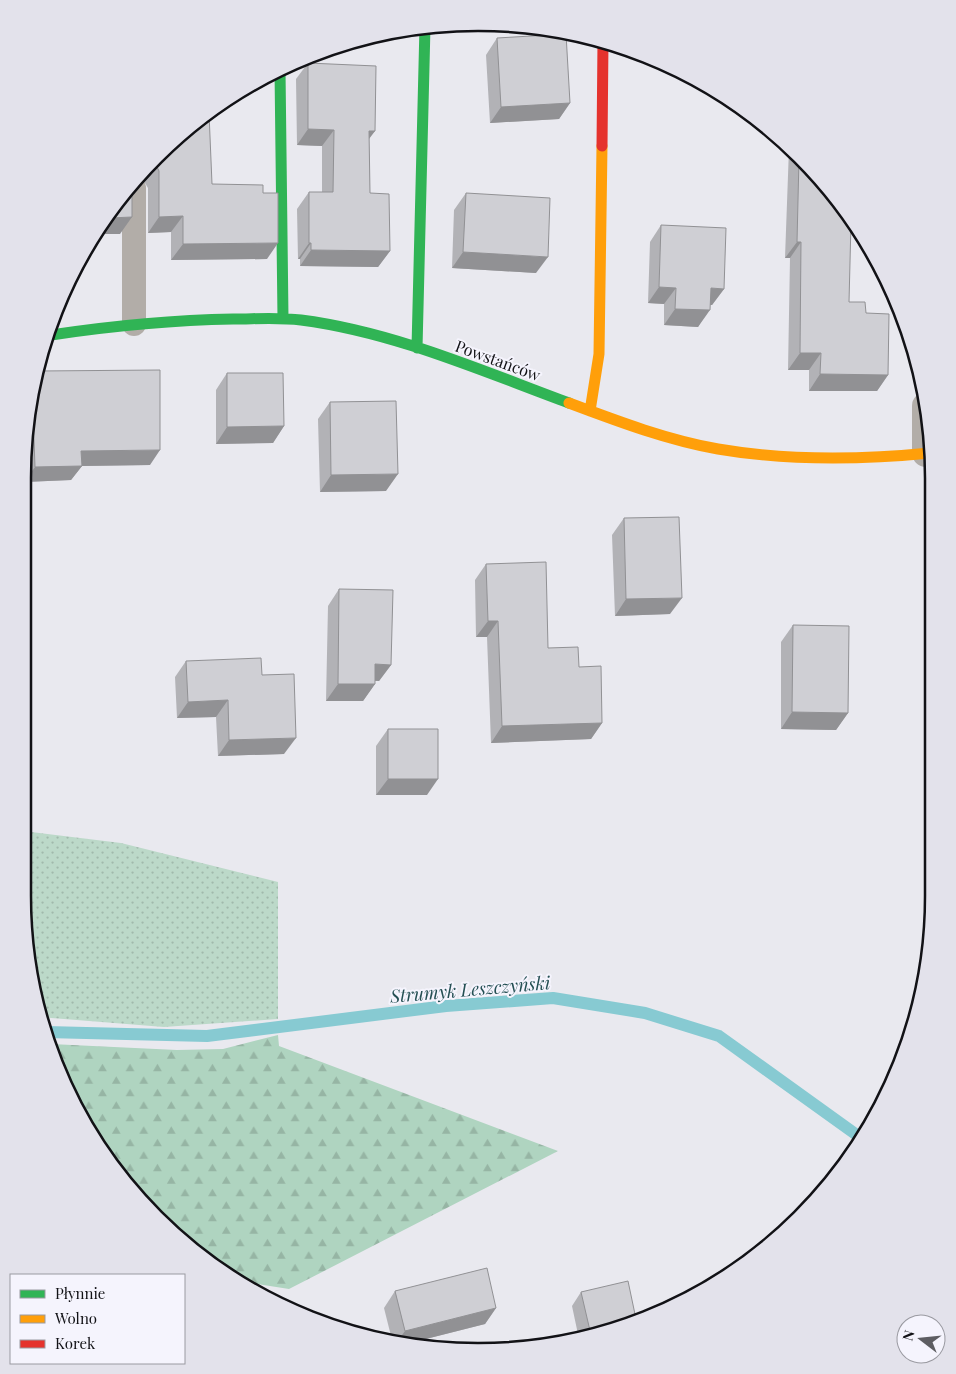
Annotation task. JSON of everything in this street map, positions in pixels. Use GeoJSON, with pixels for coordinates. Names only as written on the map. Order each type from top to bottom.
{"type":"FeatureCollection","features":[{"type":"Feature","properties":{"kind":"street"},"geometry":{"type":"LineString","coordinates":[[417,348],[425,35]]}},
{"type":"Feature","properties":{"kind":"street"},"geometry":{"type":"LineString","coordinates":[[590,411],[599,354],[603,49]]}},
{"type":"Feature","properties":{"kind":"street"},"geometry":{"type":"LineString","coordinates":[[280,77],[283,318]]}},
{"type":"Feature","properties":{"kind":"street","name":"Powstańców"},"geometry":{"type":"LineString","coordinates":[[54,336],[134,324],[179,320],[283,318],[309,321],[417,348],[590,411],[692,443],[743,452],[862,457],[924,453]]}},
{"type":"Feature","properties":{"kind":"lane"},"geometry":{"type":"LineString","coordinates":[[134,193],[134,324]]}},
{"type":"Feature","properties":{"kind":"green space"},"geometry":{"type":"Polygon","coordinates":[[[31,832],[121,843],[278,882],[278,1019],[164,1027],[48,1018],[35,954],[32,925],[31,832]]]}},
{"type":"Feature","properties":{"kind":"green space"},"geometry":{"type":"Polygon","coordinates":[[[278,1035],[279,1046],[558,1151],[289,1289],[257,1284],[230,1267],[183,1232],[142,1191],[91,1119],[77,1094],[57,1044],[177,1050],[223,1049],[278,1035]]]}},
{"type":"Feature","properties":{"kind":"building"},"geometry":{"type":"Polygon","coordinates":[[[539,36],[566,40],[570,103],[501,107],[497,38],[539,36]]]}},
{"type":"Feature","properties":{"kind":"building"},"geometry":{"type":"Polygon","coordinates":[[[312,63],[376,66],[375,131],[369,131],[370,193],[389,194],[390,251],[311,250],[311,243],[309,243],[309,192],[333,192],[334,130],[308,129],[308,65],[312,63]]]}},
{"type":"Feature","properties":{"kind":"building"},"geometry":{"type":"Polygon","coordinates":[[[209,122],[212,184],[263,185],[263,193],[278,193],[278,243],[183,244],[183,216],[159,217],[159,171],[157,167],[162,162],[183,142],[209,122]]]}},
{"type":"Feature","properties":{"kind":"building"},"geometry":{"type":"Polygon","coordinates":[[[799,167],[814,183],[851,233],[849,302],[865,302],[866,313],[889,314],[888,375],[820,374],[821,353],[800,353],[801,242],[797,242],[799,167]]]}},
{"type":"Feature","properties":{"kind":"building"},"geometry":{"type":"Polygon","coordinates":[[[466,193],[550,198],[548,257],[463,252],[466,193]]]}},
{"type":"Feature","properties":{"kind":"building"},"geometry":{"type":"Polygon","coordinates":[[[132,196],[132,217],[116,218],[132,196]]]}},
{"type":"Feature","properties":{"kind":"building"},"geometry":{"type":"Polygon","coordinates":[[[661,225],[726,228],[724,289],[711,288],[710,310],[675,309],[676,288],[659,287],[661,225]]]}},
{"type":"Feature","properties":{"kind":"building"},"geometry":{"type":"Polygon","coordinates":[[[160,370],[160,450],[81,451],[82,466],[35,467],[34,433],[44,371],[160,370]]]}},
{"type":"Feature","properties":{"kind":"building"},"geometry":{"type":"Polygon","coordinates":[[[227,373],[283,373],[284,426],[227,427],[227,373]]]}},
{"type":"Feature","properties":{"kind":"building"},"geometry":{"type":"Polygon","coordinates":[[[396,401],[398,474],[331,475],[330,402],[396,401]]]}},
{"type":"Feature","properties":{"kind":"building"},"geometry":{"type":"Polygon","coordinates":[[[679,517],[682,598],[626,599],[624,518],[679,517]]]}},
{"type":"Feature","properties":{"kind":"building"},"geometry":{"type":"Polygon","coordinates":[[[546,562],[548,648],[578,647],[579,667],[601,666],[602,723],[502,726],[498,621],[488,621],[486,564],[546,562]]]}},
{"type":"Feature","properties":{"kind":"building"},"geometry":{"type":"Polygon","coordinates":[[[339,589],[393,590],[391,665],[375,664],[375,684],[338,684],[339,589]]]}},
{"type":"Feature","properties":{"kind":"building"},"geometry":{"type":"Polygon","coordinates":[[[793,625],[849,626],[848,713],[792,712],[793,625]]]}},
{"type":"Feature","properties":{"kind":"building"},"geometry":{"type":"Polygon","coordinates":[[[261,658],[262,675],[294,674],[296,738],[229,740],[228,700],[188,702],[186,661],[261,658]]]}},
{"type":"Feature","properties":{"kind":"building"},"geometry":{"type":"Polygon","coordinates":[[[388,729],[438,729],[438,779],[388,779],[388,729]]]}},
{"type":"Feature","properties":{"kind":"building"},"geometry":{"type":"Polygon","coordinates":[[[487,1268],[496,1308],[405,1331],[395,1291],[487,1268]]]}},
{"type":"Feature","properties":{"kind":"building"},"geometry":{"type":"Polygon","coordinates":[[[628,1281],[635,1314],[590,1329],[581,1292],[628,1281]]]}},
{"type":"Feature","properties":{"kind":"waterway","name":"Strumyk Leszczyński"},"geometry":{"type":"LineString","coordinates":[[52,1032],[207,1036],[446,1006],[553,998],[645,1013],[719,1036],[855,1134]]}},
{"type":"Feature","properties":{"kind":"traffic: fast"},"geometry":{"type":"LineString","coordinates":[[417,348],[425,35]]}},
{"type":"Feature","properties":{"kind":"traffic: fast"},"geometry":{"type":"LineString","coordinates":[[280,77],[283,318]]}},
{"type":"Feature","properties":{"kind":"traffic: fast"},"geometry":{"type":"LineString","coordinates":[[55,334],[164,322],[267,318],[301,320],[336,326],[404,343],[569,403]]}},
{"type":"Feature","properties":{"kind":"traffic: slow"},"geometry":{"type":"LineString","coordinates":[[590,411],[599,354],[602,146]]}},
{"type":"Feature","properties":{"kind":"traffic: slow"},"geometry":{"type":"LineString","coordinates":[[569,403],[661,435],[699,445],[744,453],[824,458],[924,453]]}},
{"type":"Feature","properties":{"kind":"traffic: jam"},"geometry":{"type":"LineString","coordinates":[[602,146],[603,49]]}}]}
